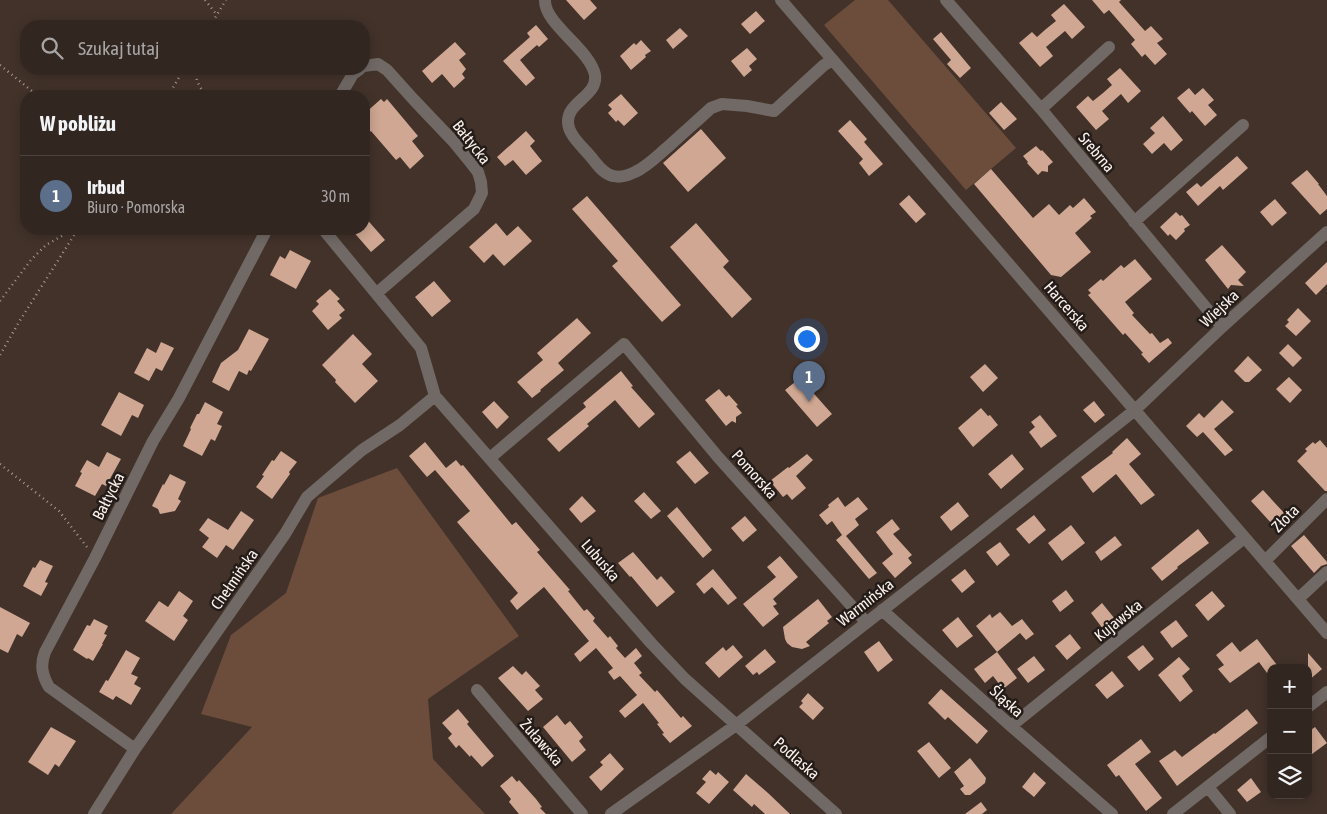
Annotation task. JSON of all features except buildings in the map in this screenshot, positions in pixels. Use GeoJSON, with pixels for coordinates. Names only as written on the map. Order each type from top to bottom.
{"type":"FeatureCollection","features":[{"type":"Feature","properties":{"kind":"street"},"geometry":{"type":"LineString","coordinates":[[545,0],[544,4],[552,18],[592,64],[595,76],[593,87],[571,110],[568,122],[571,132],[602,171],[612,176],[623,176],[636,172],[655,158],[711,108],[722,104],[774,111],[824,65],[833,60]]}},
{"type":"Feature","properties":{"kind":"street","name":"Harcerska"},"geometry":{"type":"LineString","coordinates":[[781,0],[1327,633]]}},
{"type":"Feature","properties":{"kind":"street","name":"Srebrna"},"geometry":{"type":"LineString","coordinates":[[946,0],[1040,109],[1222,327]]}},
{"type":"Feature","properties":{"kind":"street"},"geometry":{"type":"LineString","coordinates":[[1040,109],[1109,47]]}},
{"type":"Feature","properties":{"kind":"street","name":"Bałtycka"},"geometry":{"type":"LineString","coordinates":[[370,65],[378,64],[387,70],[459,148],[478,172],[482,193],[474,209],[377,293]]}},
{"type":"Feature","properties":{"kind":"street"},"geometry":{"type":"LineString","coordinates":[[344,90],[352,75]]}},
{"type":"Feature","properties":{"kind":"street"},"geometry":{"type":"LineString","coordinates":[[1134,222],[1243,125]]}},
{"type":"Feature","properties":{"kind":"street","name":"Wiejska"},"geometry":{"type":"LineString","coordinates":[[1135,410],[1222,327],[1327,232]]}},
{"type":"Feature","properties":{"kind":"street","name":"Bałtycka"},"geometry":{"type":"LineString","coordinates":[[136,749],[49,687],[41,667],[42,660],[154,441],[179,398],[264,235]]}},
{"type":"Feature","properties":{"kind":"street"},"geometry":{"type":"LineString","coordinates":[[328,235],[421,348],[435,396]]}},
{"type":"Feature","properties":{"kind":"street","name":"Pomorska"},"geometry":{"type":"LineString","coordinates":[[490,458],[624,344],[718,457],[866,622]]}},
{"type":"Feature","properties":{"kind":"street","name":"Lubuska"},"geometry":{"type":"LineString","coordinates":[[435,396],[651,643],[685,679],[736,725]]}},
{"type":"Feature","properties":{"kind":"street","name":"Chełmińska"},"geometry":{"type":"LineString","coordinates":[[94,814],[136,749],[285,534],[307,497],[362,450],[400,425],[435,396]]}},
{"type":"Feature","properties":{"kind":"street","name":"Warmińska"},"geometry":{"type":"LineString","coordinates":[[611,814],[736,725],[1135,410]]}},
{"type":"Feature","properties":{"kind":"street","name":"Złota"},"geometry":{"type":"LineString","coordinates":[[1265,561],[1327,499]]}},
{"type":"Feature","properties":{"kind":"street","name":"Kujawska"},"geometry":{"type":"LineString","coordinates":[[1011,726],[1244,538]]}},
{"type":"Feature","properties":{"kind":"street"},"geometry":{"type":"LineString","coordinates":[[1298,599],[1327,572]]}},
{"type":"Feature","properties":{"kind":"street","name":"Śląska"},"geometry":{"type":"LineString","coordinates":[[882,610],[1112,814]]}},
{"type":"Feature","properties":{"kind":"street","name":"Żuławska"},"geometry":{"type":"LineString","coordinates":[[477,690],[582,814]]}},
{"type":"Feature","properties":{"kind":"street"},"geometry":{"type":"LineString","coordinates":[[1312,704],[1327,692]]}},
{"type":"Feature","properties":{"kind":"street","name":"Podlaska"},"geometry":{"type":"LineString","coordinates":[[736,725],[836,814]]}},
{"type":"Feature","properties":{"kind":"street"},"geometry":{"type":"LineString","coordinates":[[1173,814],[1267,740]]}},
{"type":"Feature","properties":{"kind":"street"},"geometry":{"type":"LineString","coordinates":[[1208,786],[1230,814]]}},
{"type":"Feature","properties":{"kind":"path"},"geometry":{"type":"LineString","coordinates":[[204,0],[216,15]]}},
{"type":"Feature","properties":{"kind":"path"},"geometry":{"type":"LineString","coordinates":[[213,20],[226,0]]}},
{"type":"Feature","properties":{"kind":"path"},"geometry":{"type":"LineString","coordinates":[[0,65],[31,90]]}},
{"type":"Feature","properties":{"kind":"path"},"geometry":{"type":"LineString","coordinates":[[172,90],[180,75]]}},
{"type":"Feature","properties":{"kind":"path"},"geometry":{"type":"LineString","coordinates":[[196,75],[201,90]]}},
{"type":"Feature","properties":{"kind":"path"},"geometry":{"type":"LineString","coordinates":[[0,301],[31,260],[46,245],[64,235]]}},
{"type":"Feature","properties":{"kind":"path"},"geometry":{"type":"LineString","coordinates":[[0,354],[18,322],[74,235]]}},
{"type":"Feature","properties":{"kind":"path"},"geometry":{"type":"LineString","coordinates":[[0,464],[59,511],[95,558]]}},
{"type":"Feature","properties":{"kind":"shaded area"},"geometry":{"type":"Polygon","coordinates":[[[855,0],[888,0],[1016,148],[966,190],[824,25],[855,0]]]}},
{"type":"Feature","properties":{"kind":"shaded area"},"geometry":{"type":"Polygon","coordinates":[[[397,468],[519,636],[428,699],[433,759],[485,814],[171,814],[252,727],[201,714],[231,635],[286,593],[318,498],[397,468]]]}},
{"type":"Feature","properties":{"kind":"place","name":"Irbud"},"geometry":{"type":"Point","coordinates":[809,402]}}]}
